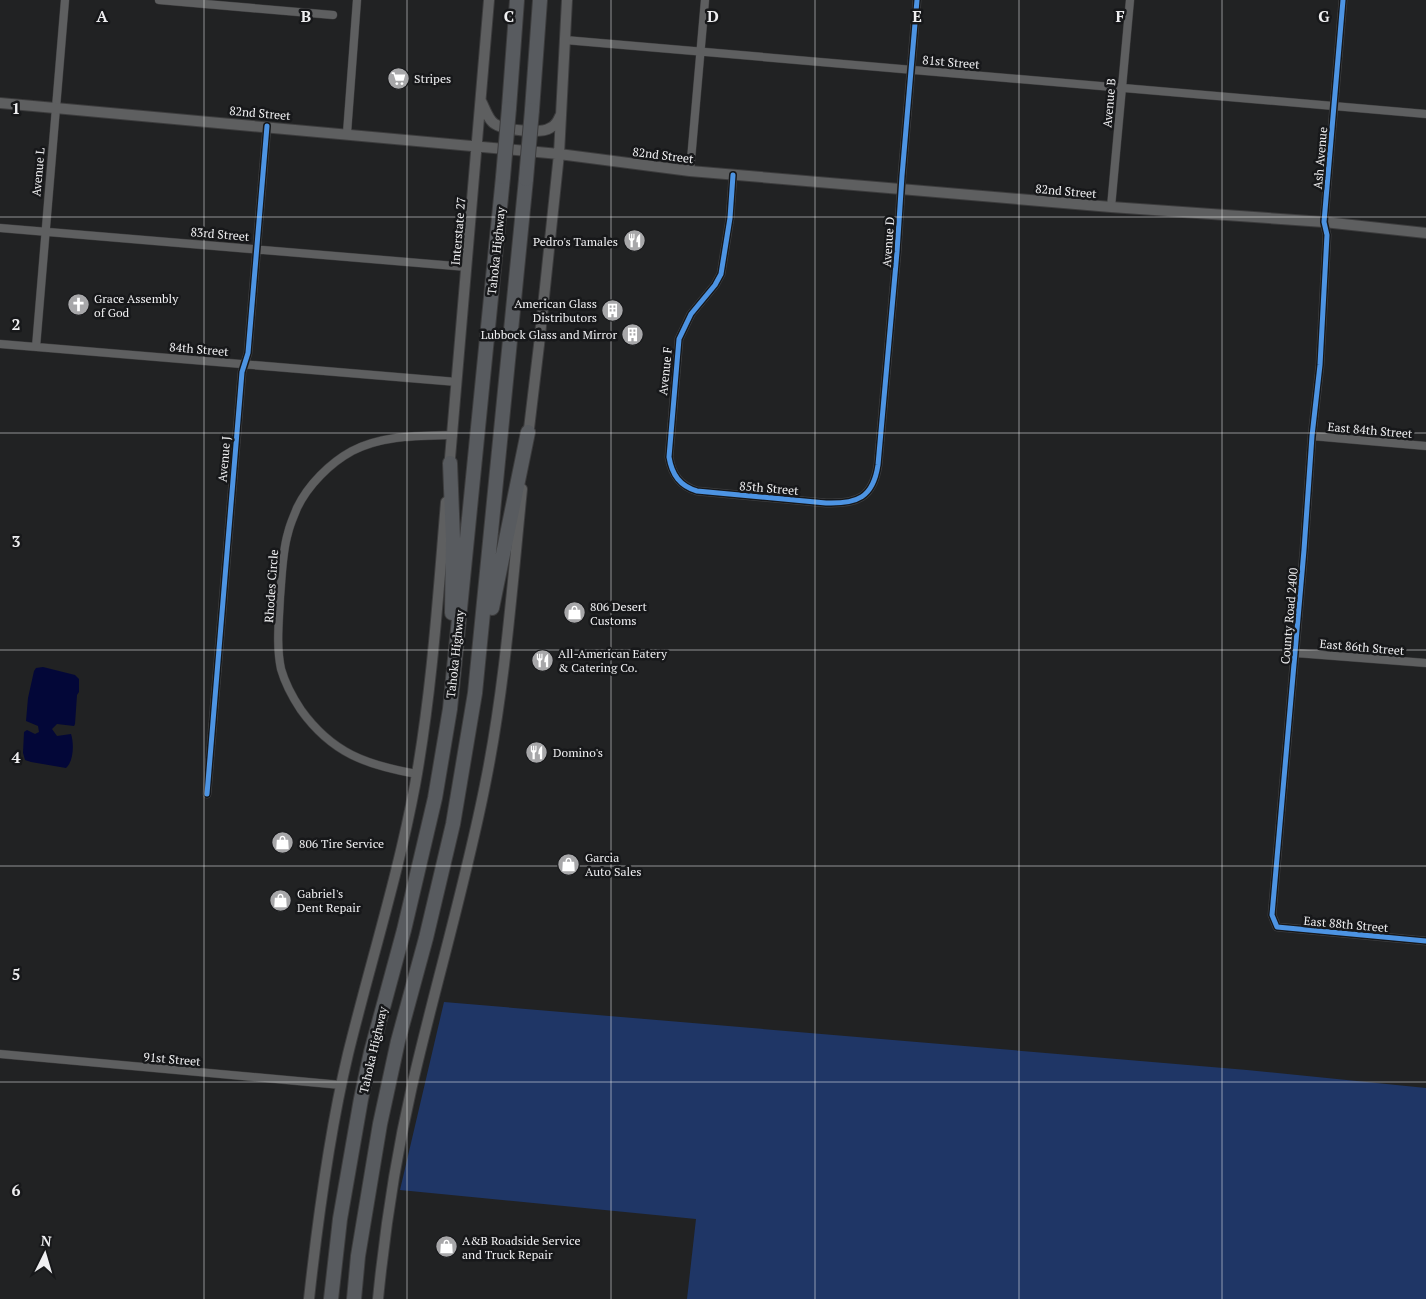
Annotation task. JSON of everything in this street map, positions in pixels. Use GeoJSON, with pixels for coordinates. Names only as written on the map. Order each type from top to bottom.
{"type":"FeatureCollection","features":[{"type":"Feature","properties":{"kind":"highway","name":"Tahoka Highway"},"geometry":{"type":"LineString","coordinates":[[331,1299],[340,1225],[369,1062],[416,882],[435,798],[450,709],[503,177],[517,0]]}},
{"type":"Feature","properties":{"kind":"highway","name":"Tahoka Highway"},"geometry":{"type":"LineString","coordinates":[[354,1299],[359,1247],[380,1124],[392,1068],[453,824],[477,680],[526,179],[540,0]]}},
{"type":"Feature","properties":{"kind":"highway"},"geometry":{"type":"LineString","coordinates":[[477,680],[528,432]]}},
{"type":"Feature","properties":{"kind":"highway"},"geometry":{"type":"LineString","coordinates":[[450,464],[453,539],[452,681]]}},
{"type":"Feature","properties":{"kind":"highway"},"geometry":{"type":"LineString","coordinates":[[324,1299],[340,1225]]}},
{"type":"Feature","properties":{"kind":"highway"},"geometry":{"type":"LineString","coordinates":[[359,1247],[359,1299]]}},
{"type":"Feature","properties":{"kind":"main road","name":"Interstate 27"},"geometry":{"type":"LineString","coordinates":[[450,464],[489,0]]}},
{"type":"Feature","properties":{"kind":"main road"},"geometry":{"type":"LineString","coordinates":[[378,1299],[389,1202],[404,1124],[460,894],[492,751],[559,154],[567,0]]}},
{"type":"Feature","properties":{"kind":"main road"},"geometry":{"type":"LineString","coordinates":[[481,100],[494,123],[502,127],[514,129],[539,131],[550,129],[562,112]]}},
{"type":"Feature","properties":{"kind":"main road","name":"82nd Street"},"geometry":{"type":"LineString","coordinates":[[0,103],[559,154],[690,171],[1111,207],[1324,222],[1426,233]]}},
{"type":"Feature","properties":{"kind":"main road","name":"Tahoka Highway"},"geometry":{"type":"LineString","coordinates":[[309,1299],[322,1196],[341,1085],[397,868],[424,736],[436,630],[450,464]]}},
{"type":"Feature","properties":{"kind":"street","name":"Avenue L"},"geometry":{"type":"LineString","coordinates":[[36,347],[65,0]]}},
{"type":"Feature","properties":{"kind":"street"},"geometry":{"type":"LineString","coordinates":[[159,0],[333,15]]}},
{"type":"Feature","properties":{"kind":"street"},"geometry":{"type":"LineString","coordinates":[[275,10],[276,0]]}},
{"type":"Feature","properties":{"kind":"street"},"geometry":{"type":"LineString","coordinates":[[346,134],[357,0]]}},
{"type":"Feature","properties":{"kind":"street"},"geometry":{"type":"LineString","coordinates":[[690,171],[705,0]]}},
{"type":"Feature","properties":{"kind":"street","name":"Avenue D"},"geometry":{"type":"LineString","coordinates":[[874,484],[878,465],[886,385],[917,0]]}},
{"type":"Feature","properties":{"kind":"street","name":"Avenue B"},"geometry":{"type":"LineString","coordinates":[[1111,207],[1130,0]]}},
{"type":"Feature","properties":{"kind":"street","name":"Ash Avenue"},"geometry":{"type":"LineString","coordinates":[[1322,318],[1327,235],[1324,222],[1343,0]]}},
{"type":"Feature","properties":{"kind":"street","name":"81st Street"},"geometry":{"type":"LineString","coordinates":[[565,40],[1426,114]]}},
{"type":"Feature","properties":{"kind":"street","name":"Avenue J"},"geometry":{"type":"LineString","coordinates":[[207,794],[230,500],[242,372],[248,353],[267,126]]}},
{"type":"Feature","properties":{"kind":"street","name":"Avenue F"},"geometry":{"type":"LineString","coordinates":[[670,464],[672,402],[679,339],[691,314],[715,285],[721,274],[730,218],[732,174]]}},
{"type":"Feature","properties":{"kind":"street","name":"83rd Street"},"geometry":{"type":"LineString","coordinates":[[0,228],[467,267]]}},
{"type":"Feature","properties":{"kind":"street","name":"County Road 2400"},"geometry":{"type":"LineString","coordinates":[[1272,915],[1296,653],[1312,436],[1320,366],[1322,318]]}},
{"type":"Feature","properties":{"kind":"street","name":"84th Street"},"geometry":{"type":"LineString","coordinates":[[0,344],[457,382]]}},
{"type":"Feature","properties":{"kind":"street","name":"Rhodes Circle"},"geometry":{"type":"LineString","coordinates":[[417,774],[355,757],[327,738],[300,709],[284,677],[280,659],[278,630],[285,547],[288,532],[298,506],[318,479],[339,460],[365,445],[377,441],[410,436],[452,435]]}},
{"type":"Feature","properties":{"kind":"street","name":"East 84th Street"},"geometry":{"type":"LineString","coordinates":[[1312,436],[1426,446]]}},
{"type":"Feature","properties":{"kind":"street","name":"85th Street"},"geometry":{"type":"LineString","coordinates":[[670,464],[672,472],[678,480],[690,489],[766,498],[842,503],[858,500],[874,484]]}},
{"type":"Feature","properties":{"kind":"street","name":"East 86th Street"},"geometry":{"type":"LineString","coordinates":[[1296,653],[1426,664]]}},
{"type":"Feature","properties":{"kind":"street","name":"East 88th Street"},"geometry":{"type":"LineString","coordinates":[[1272,915],[1277,927],[1426,941]]}},
{"type":"Feature","properties":{"kind":"street","name":"91st Street"},"geometry":{"type":"LineString","coordinates":[[0,1054],[341,1085]]}},
{"type":"Feature","properties":{"kind":"shaded area"},"geometry":{"type":"Polygon","coordinates":[[[43,667],[75,675],[79,679],[74,726],[57,724],[52,729],[57,736],[71,734],[73,752],[71,761],[66,768],[25,760],[23,753],[24,732],[27,730],[35,734],[39,732],[38,726],[26,721],[28,698],[34,671],[36,668],[43,667]]]}},
{"type":"Feature","properties":{"kind":"shaded area"},"geometry":{"type":"Polygon","coordinates":[[[444,1002],[1247,1070],[1426,1088],[1426,1299],[687,1299],[696,1219],[400,1190],[444,1002]]]}},
{"type":"Feature","properties":{"kind":"cycle path"},"geometry":{"type":"LineString","coordinates":[[733,175],[730,218],[721,274],[715,285],[691,314],[679,339],[669,457],[672,469],[681,483],[697,491],[826,503],[855,500],[868,492],[876,476],[878,465],[917,0]]}},
{"type":"Feature","properties":{"kind":"cycle path"},"geometry":{"type":"LineString","coordinates":[[1343,0],[1324,222],[1327,235],[1320,365],[1312,436],[1304,550],[1272,915],[1277,927],[1426,941]]}},
{"type":"Feature","properties":{"kind":"cycle path"},"geometry":{"type":"LineString","coordinates":[[207,794],[242,372],[248,353],[267,126]]}},
{"type":"Feature","properties":{"kind":"place","name":"Stripes"},"geometry":{"type":"Point","coordinates":[398,78]}},
{"type":"Feature","properties":{"kind":"place","name":"Pedro's Tamales"},"geometry":{"type":"Point","coordinates":[634,241]}},
{"type":"Feature","properties":{"kind":"place","name":"Grace Assembly of God"},"geometry":{"type":"Point","coordinates":[78,305]}},
{"type":"Feature","properties":{"kind":"place","name":"American Glass Distributors"},"geometry":{"type":"Point","coordinates":[613,310]}},
{"type":"Feature","properties":{"kind":"place","name":"Lubbock Glass and Mirror"},"geometry":{"type":"Point","coordinates":[633,334]}},
{"type":"Feature","properties":{"kind":"place","name":"806 Desert Customs"},"geometry":{"type":"Point","coordinates":[574,613]}},
{"type":"Feature","properties":{"kind":"place","name":"All-American Eatery & Catering Co."},"geometry":{"type":"Point","coordinates":[542,660]}},
{"type":"Feature","properties":{"kind":"place","name":"Domino's"},"geometry":{"type":"Point","coordinates":[537,752]}},
{"type":"Feature","properties":{"kind":"place","name":"806 Tire Service"},"geometry":{"type":"Point","coordinates":[283,843]}},
{"type":"Feature","properties":{"kind":"place","name":"Garcia Auto Sales"},"geometry":{"type":"Point","coordinates":[569,864]}},
{"type":"Feature","properties":{"kind":"place","name":"Gabriel's Dent Repair"},"geometry":{"type":"Point","coordinates":[281,900]}},
{"type":"Feature","properties":{"kind":"place","name":"A&B Roadside Service and Truck Repair"},"geometry":{"type":"Point","coordinates":[446,1247]}}]}
